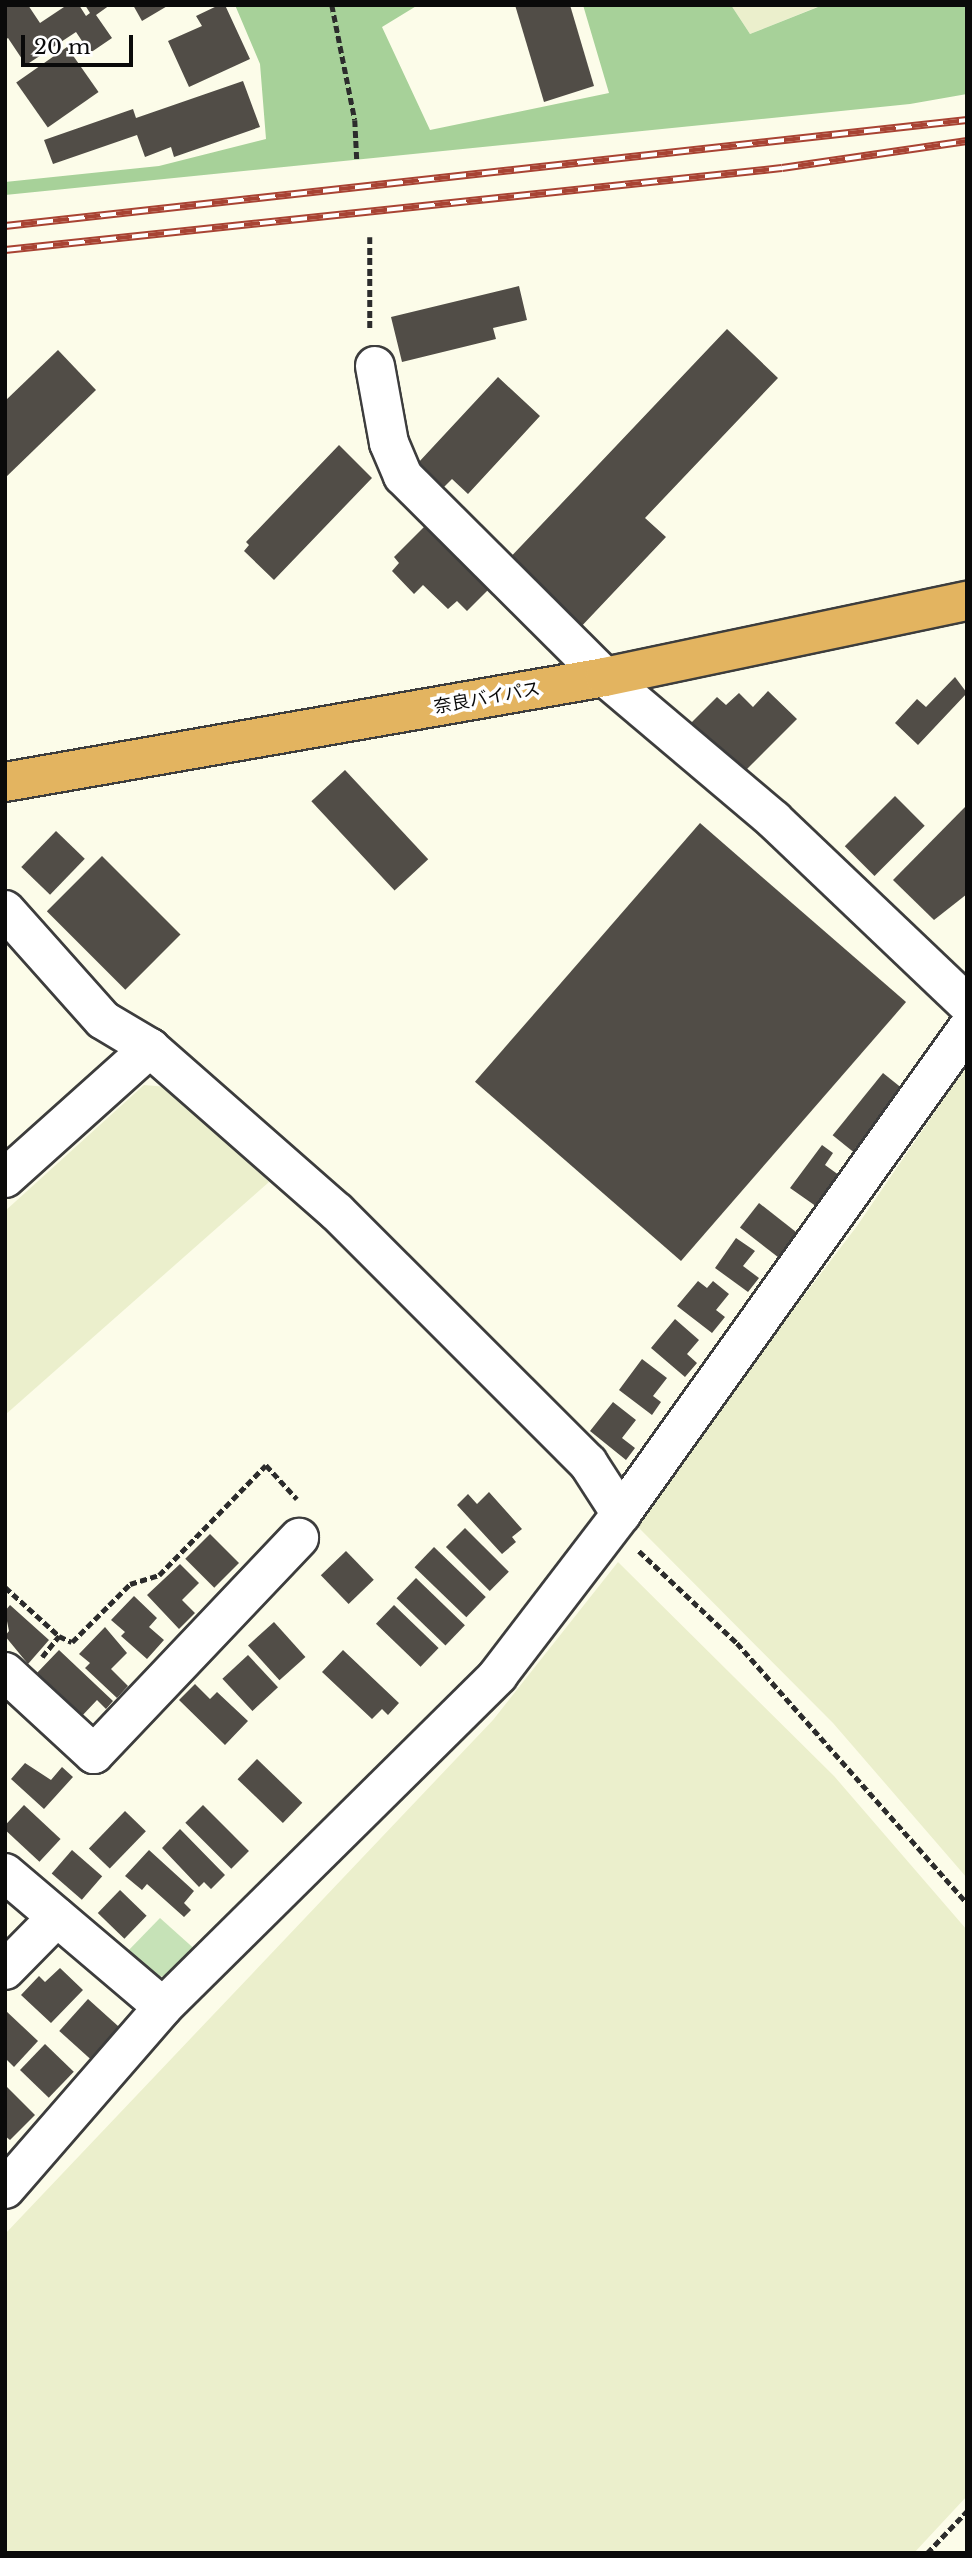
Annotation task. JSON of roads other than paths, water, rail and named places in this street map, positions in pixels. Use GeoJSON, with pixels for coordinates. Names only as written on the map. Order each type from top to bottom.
{"type":"FeatureCollection","features":[{"type":"Feature","properties":{"kind":"highway","name":"奈良バイパス"},"geometry":{"type":"LineString","coordinates":[[5,782],[605,677],[967,601]]}},
{"type":"Feature","properties":{"kind":"street"},"geometry":{"type":"LineString","coordinates":[[375,366],[389,443],[403,476],[605,677],[774,820],[967,1004]]}},
{"type":"Feature","properties":{"kind":"street"},"geometry":{"type":"LineString","coordinates":[[5,910],[103,1020],[150,1048],[347,1222],[588,1463],[621,1514]]}},
{"type":"Feature","properties":{"kind":"street"},"geometry":{"type":"LineString","coordinates":[[5,2189],[163,2007],[498,1675],[621,1514],[967,1029]]}},
{"type":"Feature","properties":{"kind":"street"},"geometry":{"type":"LineString","coordinates":[[5,1178],[150,1048]]}},
{"type":"Feature","properties":{"kind":"street"},"geometry":{"type":"LineString","coordinates":[[5,1672],[94,1754],[299,1538]]}},
{"type":"Feature","properties":{"kind":"street"},"geometry":{"type":"LineString","coordinates":[[5,1873],[163,2007]]}},
{"type":"Feature","properties":{"kind":"street"},"geometry":{"type":"LineString","coordinates":[[5,1970],[57,1917]]}},
{"type":"Feature","properties":{"kind":"railway"},"geometry":{"type":"LineString","coordinates":[[5,226],[967,120]]}},
{"type":"Feature","properties":{"kind":"railway"},"geometry":{"type":"LineString","coordinates":[[5,250],[782,168],[967,141]]}}]}
